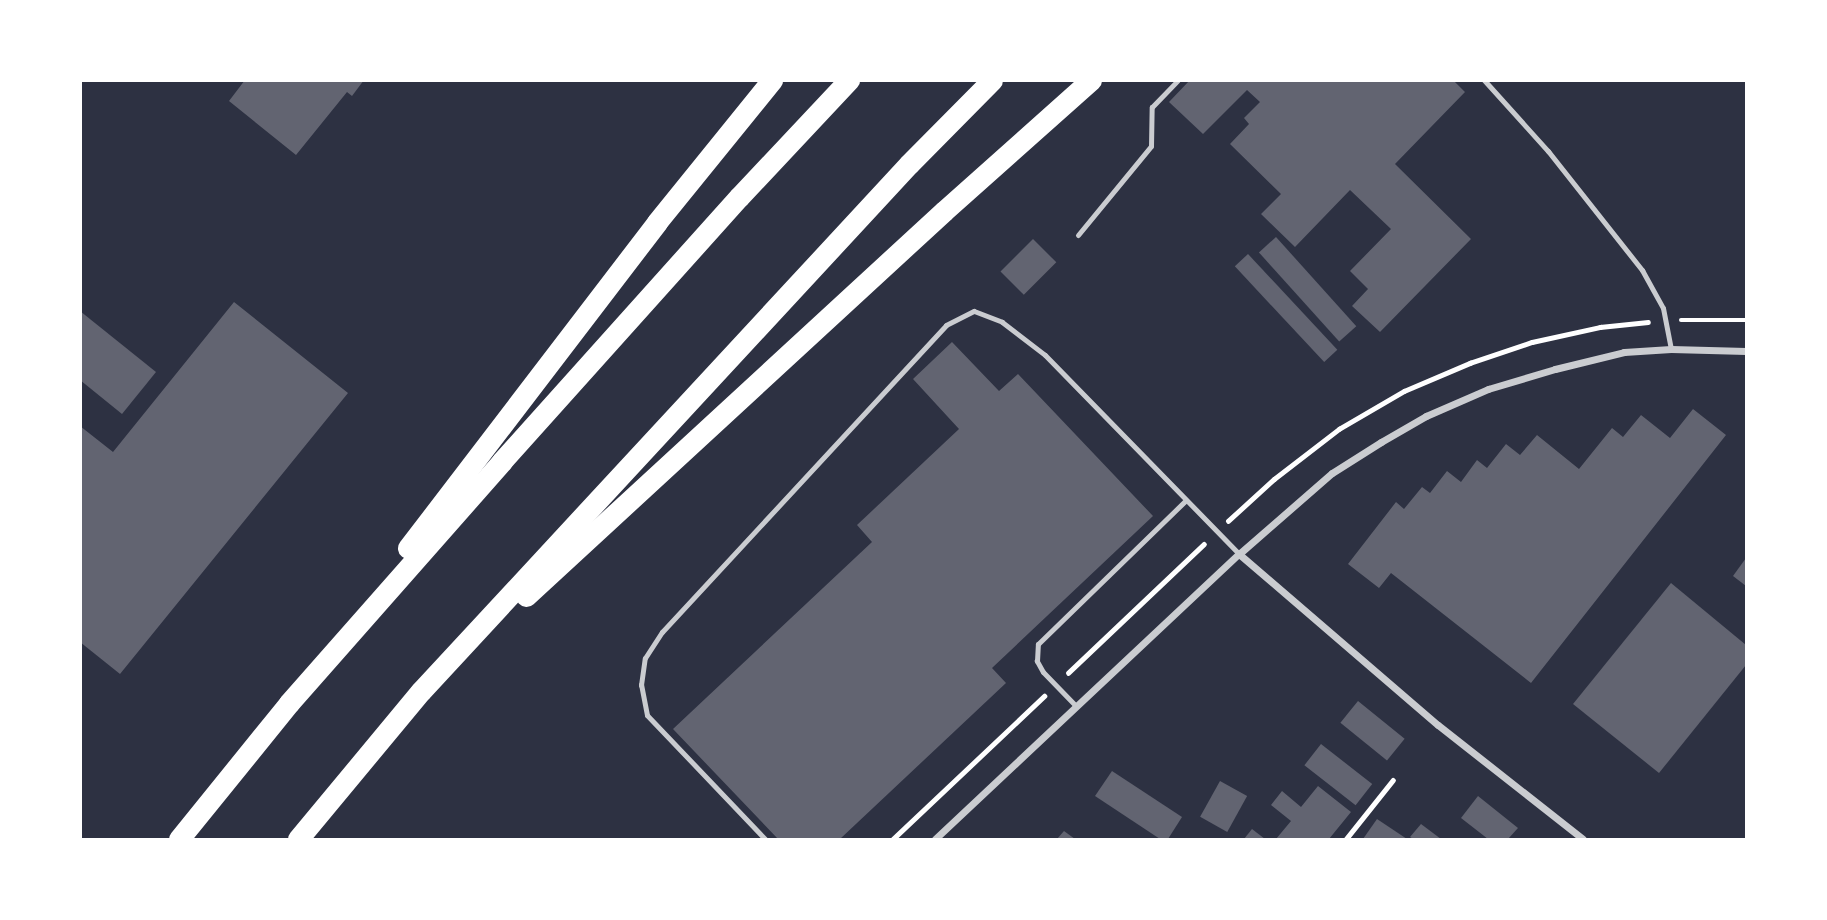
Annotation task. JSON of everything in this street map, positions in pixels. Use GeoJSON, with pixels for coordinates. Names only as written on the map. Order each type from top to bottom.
{"type":"FeatureCollection","features":[{"type":"Feature","properties":{"kind":"highway"},"geometry":{"type":"LineString","coordinates":[[178,839],[289,703],[657,222],[772,80]]}},
{"type":"Feature","properties":{"kind":"highway"},"geometry":{"type":"LineString","coordinates":[[289,703],[739,197],[849,80]]}},
{"type":"Feature","properties":{"kind":"highway"},"geometry":{"type":"LineString","coordinates":[[298,839],[421,691],[909,164],[992,80]]}},
{"type":"Feature","properties":{"kind":"highway"},"geometry":{"type":"LineString","coordinates":[[421,691],[944,211],[1091,80]]}},
{"type":"Feature","properties":{"kind":"street"},"geometry":{"type":"LineString","coordinates":[[935,839],[1239,554],[1332,473],[1426,415],[1489,389],[1624,352],[1671,349],[1746,351]]}},
{"type":"Feature","properties":{"kind":"street"},"geometry":{"type":"LineString","coordinates":[[1239,554],[1438,724],[1583,839]]}},
{"type":"Feature","properties":{"kind":"lane"},"geometry":{"type":"LineString","coordinates":[[1078,235],[1151,146],[1152,107],[1178,80]]}},
{"type":"Feature","properties":{"kind":"lane"},"geometry":{"type":"LineString","coordinates":[[1484,80],[1548,151],[1642,270],[1663,308],[1671,349]]}},
{"type":"Feature","properties":{"kind":"lane"},"geometry":{"type":"LineString","coordinates":[[765,839],[647,715],[640,684],[645,657],[662,632],[946,325],[974,311],[1002,322],[1045,355],[1239,554]]}},
{"type":"Feature","properties":{"kind":"lane"},"geometry":{"type":"LineString","coordinates":[[1076,706],[1043,672],[1037,661],[1038,644],[1186,500]]}},
{"type":"Feature","properties":{"kind":"path"},"geometry":{"type":"LineString","coordinates":[[1346,839],[1393,780]]}},
{"type":"Feature","properties":{"kind":"building"},"geometry":{"type":"Polygon","coordinates":[[[245,80],[364,80],[352,96],[347,92],[296,155],[229,101],[245,80]]]}},
{"type":"Feature","properties":{"kind":"building"},"geometry":{"type":"Polygon","coordinates":[[[1190,80],[1453,80],[1465,92],[1395,164],[1471,239],[1380,332],[1352,306],[1368,289],[1350,271],[1391,229],[1350,190],[1295,247],[1261,214],[1281,194],[1230,144],[1249,124],[1244,118],[1260,102],[1247,90],[1203,134],[1169,102],[1190,80]]]}},
{"type":"Feature","properties":{"kind":"building"},"geometry":{"type":"Polygon","coordinates":[[[1276,237],[1356,326],[1339,342],[1259,252],[1276,237]]]}},
{"type":"Feature","properties":{"kind":"building"},"geometry":{"type":"Polygon","coordinates":[[[1033,239],[1056,262],[1024,295],[1000,272],[1033,239]]]}},
{"type":"Feature","properties":{"kind":"building"},"geometry":{"type":"Polygon","coordinates":[[[1248,254],[1337,350],[1324,362],[1235,266],[1248,254]]]}},
{"type":"Feature","properties":{"kind":"building"},"geometry":{"type":"Polygon","coordinates":[[[234,302],[348,393],[120,674],[80,642],[80,426],[113,452],[234,302]]]}},
{"type":"Feature","properties":{"kind":"building"},"geometry":{"type":"Polygon","coordinates":[[[80,311],[156,372],[122,414],[80,380],[80,311]]]}},
{"type":"Feature","properties":{"kind":"building"},"geometry":{"type":"Polygon","coordinates":[[[952,342],[999,391],[1018,374],[1153,516],[992,668],[1006,683],[840,839],[778,839],[673,729],[872,542],[857,525],[959,429],[913,379],[952,342]]]}},
{"type":"Feature","properties":{"kind":"building"},"geometry":{"type":"Polygon","coordinates":[[[1693,409],[1726,435],[1531,683],[1391,573],[1379,588],[1348,564],[1396,502],[1404,509],[1422,487],[1430,493],[1447,471],[1461,482],[1477,460],[1487,468],[1506,444],[1520,455],[1537,435],[1579,469],[1612,428],[1623,437],[1641,415],[1670,438],[1693,409]]]}},
{"type":"Feature","properties":{"kind":"building"},"geometry":{"type":"Polygon","coordinates":[[[1746,558],[1746,586],[1733,576],[1746,558]]]}},
{"type":"Feature","properties":{"kind":"building"},"geometry":{"type":"Polygon","coordinates":[[[1671,583],[1746,645],[1746,665],[1659,773],[1573,704],[1671,583]]]}},
{"type":"Feature","properties":{"kind":"building"},"geometry":{"type":"Polygon","coordinates":[[[1358,701],[1405,739],[1387,761],[1340,723],[1358,701]]]}},
{"type":"Feature","properties":{"kind":"building"},"geometry":{"type":"Polygon","coordinates":[[[1321,744],[1372,784],[1356,805],[1304,765],[1321,744]]]}},
{"type":"Feature","properties":{"kind":"building"},"geometry":{"type":"Polygon","coordinates":[[[1112,771],[1182,817],[1168,839],[1160,839],[1095,796],[1112,771]]]}},
{"type":"Feature","properties":{"kind":"building"},"geometry":{"type":"Polygon","coordinates":[[[1220,781],[1247,796],[1227,832],[1200,817],[1220,781]]]}},
{"type":"Feature","properties":{"kind":"building"},"geometry":{"type":"Polygon","coordinates":[[[1318,786],[1351,812],[1329,839],[1276,839],[1291,821],[1271,805],[1282,791],[1301,807],[1318,786]]]}},
{"type":"Feature","properties":{"kind":"building"},"geometry":{"type":"Polygon","coordinates":[[[1478,796],[1518,828],[1508,839],[1488,839],[1461,818],[1478,796]]]}},
{"type":"Feature","properties":{"kind":"building"},"geometry":{"type":"Polygon","coordinates":[[[1377,819],[1407,839],[1363,839],[1377,819]]]}},
{"type":"Feature","properties":{"kind":"building"},"geometry":{"type":"Polygon","coordinates":[[[1421,824],[1441,839],[1410,837],[1421,824]]]}},
{"type":"Feature","properties":{"kind":"building"},"geometry":{"type":"Polygon","coordinates":[[[1252,829],[1265,839],[1244,839],[1252,829]]]}},
{"type":"Feature","properties":{"kind":"building"},"geometry":{"type":"Polygon","coordinates":[[[1064,831],[1075,839],[1057,839],[1064,831]]]}}]}
